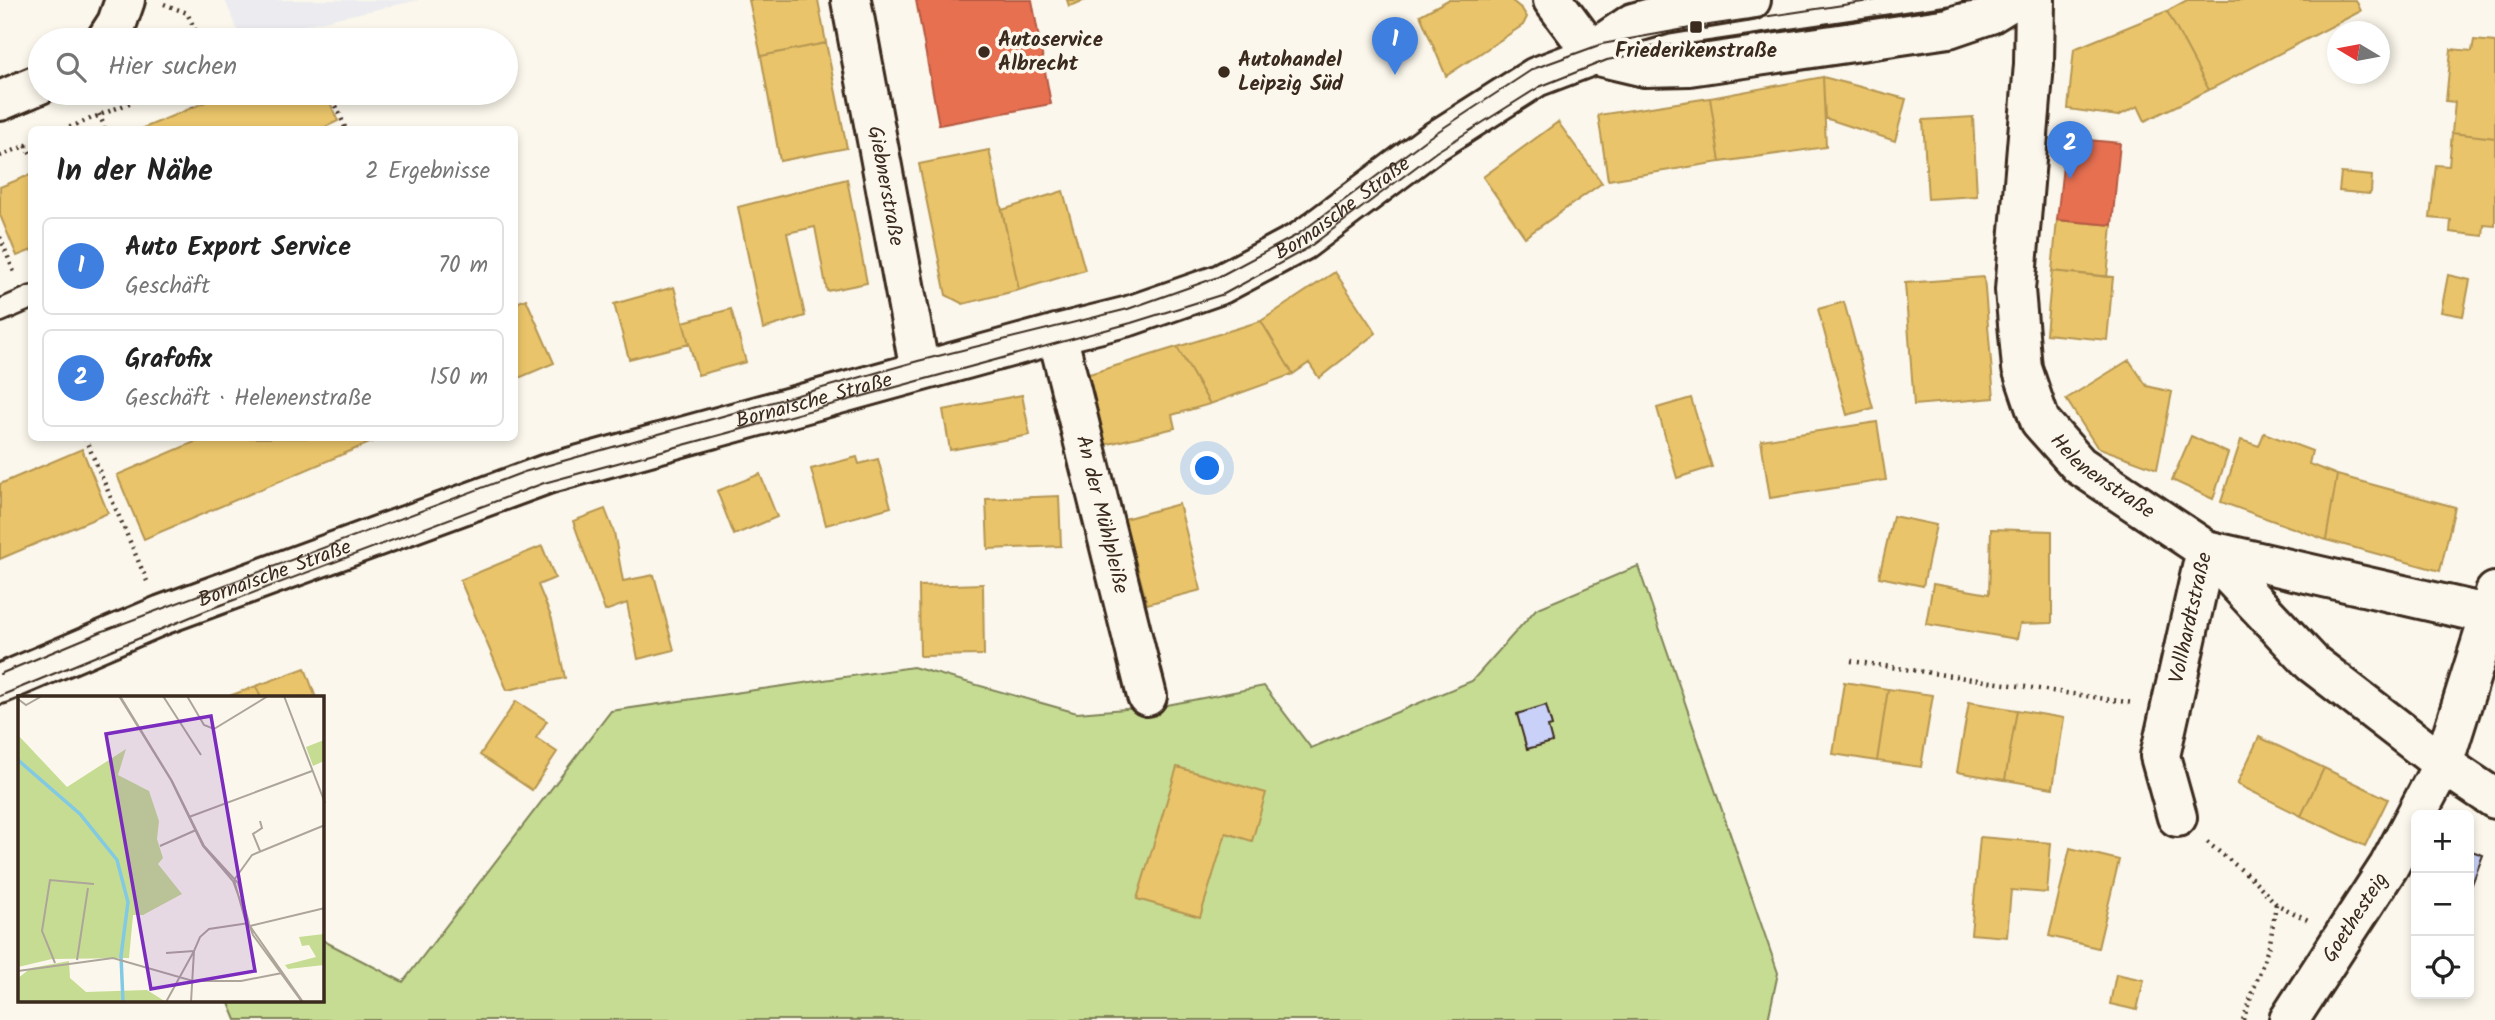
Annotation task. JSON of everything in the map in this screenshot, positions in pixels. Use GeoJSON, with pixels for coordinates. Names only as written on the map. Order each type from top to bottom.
{"type":"FeatureCollection","features":[{"type":"Feature","properties":{"kind":"main road"},"geometry":{"type":"LineString","coordinates":[[114,28],[125,0]]}},
{"type":"Feature","properties":{"kind":"main road","name":"Giebnerstraße"},"geometry":{"type":"LineString","coordinates":[[852,0],[920,371]]}},
{"type":"Feature","properties":{"kind":"main road"},"geometry":{"type":"LineString","coordinates":[[1553,0],[1594,55],[1645,67],[1689,66],[1949,28],[1990,14],[2013,0]]}},
{"type":"Feature","properties":{"kind":"main road","name":"Bornaische Straße"},"geometry":{"type":"LineString","coordinates":[[0,684],[162,615],[547,474],[1129,316],[1220,284],[1302,241],[1432,144],[1536,77],[1594,55],[1602,44],[1633,23],[1665,14],[1751,0]]}},
{"type":"Feature","properties":{"kind":"main road","name":"Helenenstraße"},"geometry":{"type":"LineString","coordinates":[[2035,0],[2034,64],[2015,290],[2022,368],[2040,421],[2079,465],[2206,550],[2493,608]]}},
{"type":"Feature","properties":{"kind":"main road"},"geometry":{"type":"LineString","coordinates":[[0,100],[28,89]]}},
{"type":"Feature","properties":{"kind":"main road","name":"An der Mühlpleiße"},"geometry":{"type":"LineString","coordinates":[[1057,334],[1147,696]]}},
{"type":"Feature","properties":{"kind":"main road","name":"Vollhardtstraße"},"geometry":{"type":"LineString","coordinates":[[2177,817],[2160,756],[2206,550]]}},
{"type":"Feature","properties":{"kind":"main road","name":"Vollhardtstraße"},"geometry":{"type":"LineString","coordinates":[[2206,550],[2312,663],[2443,764],[2495,799]]}},
{"type":"Feature","properties":{"kind":"main road","name":"Goethesteig"},"geometry":{"type":"LineString","coordinates":[[2289,1020],[2389,866],[2443,764],[2493,608]]}},
{"type":"Feature","properties":{"kind":"lane"},"geometry":{"type":"LineString","coordinates":[[0,311],[28,300]]}},
{"type":"Feature","properties":{"kind":"path"},"geometry":{"type":"LineString","coordinates":[[152,0],[187,13],[194,28]]}},
{"type":"Feature","properties":{"kind":"path"},"geometry":{"type":"LineString","coordinates":[[72,126],[123,105]]}},
{"type":"Feature","properties":{"kind":"path"},"geometry":{"type":"LineString","coordinates":[[336,105],[344,126]]}},
{"type":"Feature","properties":{"kind":"path"},"geometry":{"type":"LineString","coordinates":[[99,114],[104,126]]}},
{"type":"Feature","properties":{"kind":"path"},"geometry":{"type":"LineString","coordinates":[[0,156],[28,144]]}},
{"type":"Feature","properties":{"kind":"path"},"geometry":{"type":"LineString","coordinates":[[86,441],[162,615]]}},
{"type":"Feature","properties":{"kind":"path"},"geometry":{"type":"LineString","coordinates":[[1850,661],[2169,708]]}},
{"type":"Feature","properties":{"kind":"path"},"geometry":{"type":"LineString","coordinates":[[2177,817],[2254,880],[2276,904],[2340,940]]}},
{"type":"Feature","properties":{"kind":"path"},"geometry":{"type":"LineString","coordinates":[[2243,1020],[2270,943],[2276,904]]}},
{"type":"Feature","properties":{"kind":"shaded area"},"geometry":{"type":"Polygon","coordinates":[[[225,0],[419,0],[291,28],[236,28],[225,0]]]}},
{"type":"Feature","properties":{"kind":"green space"},"geometry":{"type":"Polygon","coordinates":[[[1638,566],[1778,973],[1768,1020],[236,1020],[228,1002],[324,1002],[324,941],[403,982],[611,711],[913,667],[1077,713],[1162,706],[1264,686],[1311,748],[1472,681],[1536,609],[1638,566]]]}},
{"type":"Feature","properties":{"kind":"building: Wohnen"},"geometry":{"type":"Polygon","coordinates":[[[749,0],[818,0],[826,43],[761,56],[749,0]]]}},
{"type":"Feature","properties":{"kind":"building: Wohnen"},"geometry":{"type":"Polygon","coordinates":[[[1067,0],[1086,0],[1069,6],[1067,0]]]}},
{"type":"Feature","properties":{"kind":"building: Wohnen"},"geometry":{"type":"Polygon","coordinates":[[[1448,0],[1511,0],[1527,17],[1523,25],[1446,76],[1420,15],[1448,0]]]}},
{"type":"Feature","properties":{"kind":"building: Wohnen"},"geometry":{"type":"Polygon","coordinates":[[[2187,0],[2356,0],[2361,11],[2342,21],[2327,21],[2327,29],[2209,90],[2167,11],[2187,0]]]}},
{"type":"Feature","properties":{"kind":"building: Wohnen"},"geometry":{"type":"Polygon","coordinates":[[[2167,11],[2209,90],[2145,121],[2138,106],[2118,116],[2068,109],[2074,49],[2167,11]]]}},
{"type":"Feature","properties":{"kind":"building: Wohnen"},"geometry":{"type":"Polygon","coordinates":[[[2474,40],[2495,42],[2495,138],[2452,133],[2455,102],[2446,101],[2451,49],[2472,51],[2474,40]]]}},
{"type":"Feature","properties":{"kind":"building: Wohnen"},"geometry":{"type":"Polygon","coordinates":[[[826,43],[847,148],[780,161],[761,56],[826,43]]]}},
{"type":"Feature","properties":{"kind":"building: Wohnen"},"geometry":{"type":"Polygon","coordinates":[[[1823,77],[1906,99],[1895,141],[1825,118],[1823,77]]]}},
{"type":"Feature","properties":{"kind":"building: Wohnen"},"geometry":{"type":"Polygon","coordinates":[[[1823,77],[1826,147],[1720,162],[1710,98],[1823,77]]]}},
{"type":"Feature","properties":{"kind":"building: Wohnen"},"geometry":{"type":"Polygon","coordinates":[[[1710,98],[1720,162],[1608,180],[1598,115],[1710,98]]]}},
{"type":"Feature","properties":{"kind":"building: Wohnen"},"geometry":{"type":"Polygon","coordinates":[[[198,105],[331,105],[338,121],[327,126],[149,126],[198,105]]]}},
{"type":"Feature","properties":{"kind":"building: Wohnen"},"geometry":{"type":"Polygon","coordinates":[[[1973,117],[1977,196],[1928,199],[1923,120],[1973,117]]]}},
{"type":"Feature","properties":{"kind":"building: Wohnen"},"geometry":{"type":"Polygon","coordinates":[[[1558,122],[1602,183],[1525,237],[1483,177],[1558,122]]]}},
{"type":"Feature","properties":{"kind":"building: Wohnen"},"geometry":{"type":"Polygon","coordinates":[[[2452,133],[2495,138],[2495,226],[2484,225],[2483,236],[2450,232],[2451,220],[2430,218],[2436,165],[2449,166],[2452,133]]]}},
{"type":"Feature","properties":{"kind":"building: Wohnen"},"geometry":{"type":"Polygon","coordinates":[[[989,150],[1019,290],[963,304],[946,295],[919,164],[989,150]]]}},
{"type":"Feature","properties":{"kind":"building: Wohnen"},"geometry":{"type":"Polygon","coordinates":[[[2341,173],[2372,176],[2371,192],[2339,191],[2341,173]]]}},
{"type":"Feature","properties":{"kind":"building: Wohnen"},"geometry":{"type":"Polygon","coordinates":[[[28,176],[28,252],[17,256],[0,215],[0,187],[28,176]]]}},
{"type":"Feature","properties":{"kind":"building: Wohnen"},"geometry":{"type":"Polygon","coordinates":[[[847,179],[867,283],[827,291],[815,227],[787,233],[805,316],[763,329],[738,207],[847,179]]]}},
{"type":"Feature","properties":{"kind":"building: Wohnen"},"geometry":{"type":"Polygon","coordinates":[[[1063,191],[1085,270],[1019,290],[1002,210],[1063,191]]]}},
{"type":"Feature","properties":{"kind":"building: Wohnen"},"geometry":{"type":"Polygon","coordinates":[[[2057,220],[2112,225],[2107,277],[2052,271],[2057,220]]]}},
{"type":"Feature","properties":{"kind":"building: Wohnen"},"geometry":{"type":"Polygon","coordinates":[[[2052,271],[2113,277],[2107,340],[2046,334],[2052,271]]]}},
{"type":"Feature","properties":{"kind":"building: Wohnen"},"geometry":{"type":"Polygon","coordinates":[[[1335,272],[1376,333],[1319,378],[1309,363],[1293,374],[1261,321],[1335,272]]]}},
{"type":"Feature","properties":{"kind":"building: Wohnen"},"geometry":{"type":"Polygon","coordinates":[[[2448,275],[2470,280],[2463,316],[2441,312],[2448,275]]]}},
{"type":"Feature","properties":{"kind":"building: Wohnen"},"geometry":{"type":"Polygon","coordinates":[[[1984,277],[1994,398],[1914,405],[1905,283],[1984,277]]]}},
{"type":"Feature","properties":{"kind":"building: Wohnen"},"geometry":{"type":"Polygon","coordinates":[[[674,287],[689,344],[629,359],[614,304],[674,287]]]}},
{"type":"Feature","properties":{"kind":"building: Wohnen"},"geometry":{"type":"Polygon","coordinates":[[[526,299],[554,363],[518,378],[518,302],[526,299]]]}},
{"type":"Feature","properties":{"kind":"building: Wohnen"},"geometry":{"type":"Polygon","coordinates":[[[1844,302],[1873,408],[1847,415],[1818,309],[1844,302]]]}},
{"type":"Feature","properties":{"kind":"building: Wohnen"},"geometry":{"type":"Polygon","coordinates":[[[731,309],[746,362],[698,375],[683,322],[731,309]]]}},
{"type":"Feature","properties":{"kind":"building: Wohnen"},"geometry":{"type":"Polygon","coordinates":[[[1261,321],[1293,374],[1210,404],[1177,347],[1261,321]]]}},
{"type":"Feature","properties":{"kind":"building: Wohnen"},"geometry":{"type":"Polygon","coordinates":[[[1177,347],[1210,404],[1172,415],[1175,428],[1100,446],[1086,375],[1177,347]]]}},
{"type":"Feature","properties":{"kind":"building: Wohnen"},"geometry":{"type":"Polygon","coordinates":[[[2129,360],[2147,386],[2172,392],[2157,469],[2097,447],[2066,399],[2129,360]]]}},
{"type":"Feature","properties":{"kind":"building: Wohnen"},"geometry":{"type":"Polygon","coordinates":[[[1022,395],[1030,435],[950,450],[943,410],[1022,395]]]}},
{"type":"Feature","properties":{"kind":"building: Wohnen"},"geometry":{"type":"Polygon","coordinates":[[[1691,398],[1712,467],[1677,478],[1657,408],[1691,398]]]}},
{"type":"Feature","properties":{"kind":"building: Wohnen"},"geometry":{"type":"Polygon","coordinates":[[[1877,422],[1886,480],[1770,498],[1761,440],[1877,422]]]}},
{"type":"Feature","properties":{"kind":"building: Wohnen"},"geometry":{"type":"Polygon","coordinates":[[[2264,433],[2312,451],[2309,464],[2337,475],[2326,540],[2221,502],[2241,440],[2259,446],[2264,433]]]}},
{"type":"Feature","properties":{"kind":"building: Wohnen"},"geometry":{"type":"Polygon","coordinates":[[[2191,436],[2228,453],[2213,499],[2172,480],[2191,436]]]}},
{"type":"Feature","properties":{"kind":"building: Wohnen"},"geometry":{"type":"Polygon","coordinates":[[[197,441],[374,441],[144,539],[117,475],[197,441]]]}},
{"type":"Feature","properties":{"kind":"building: Wohnen"},"geometry":{"type":"Polygon","coordinates":[[[82,449],[108,513],[0,559],[0,484],[82,449]]]}},
{"type":"Feature","properties":{"kind":"building: Wohnen"},"geometry":{"type":"Polygon","coordinates":[[[857,457],[859,464],[878,459],[891,507],[826,525],[811,469],[857,457]]]}},
{"type":"Feature","properties":{"kind":"building: Wohnen"},"geometry":{"type":"Polygon","coordinates":[[[760,474],[777,517],[734,535],[717,491],[760,474]]]}},
{"type":"Feature","properties":{"kind":"building: Wohnen"},"geometry":{"type":"Polygon","coordinates":[[[2337,475],[2455,507],[2440,571],[2326,540],[2337,475]]]}},
{"type":"Feature","properties":{"kind":"building: Wohnen"},"geometry":{"type":"Polygon","coordinates":[[[1059,496],[1061,546],[988,549],[986,499],[1059,496]]]}},
{"type":"Feature","properties":{"kind":"building: Wohnen"},"geometry":{"type":"Polygon","coordinates":[[[1179,504],[1201,590],[1147,604],[1124,519],[1179,504]]]}},
{"type":"Feature","properties":{"kind":"building: Wohnen"},"geometry":{"type":"Polygon","coordinates":[[[605,509],[614,532],[623,581],[654,575],[674,650],[638,659],[627,603],[605,611],[573,521],[605,509]]]}},
{"type":"Feature","properties":{"kind":"building: Wohnen"},"geometry":{"type":"Polygon","coordinates":[[[1893,516],[1936,525],[1923,586],[1879,577],[1893,516]]]}},
{"type":"Feature","properties":{"kind":"building: Wohnen"},"geometry":{"type":"Polygon","coordinates":[[[1991,529],[2052,531],[2052,623],[2020,624],[2017,639],[1926,624],[1933,584],[1989,594],[1991,529]]]}},
{"type":"Feature","properties":{"kind":"building: Wohnen"},"geometry":{"type":"Polygon","coordinates":[[[542,546],[555,578],[538,585],[552,619],[565,678],[507,690],[460,580],[542,546]]]}},
{"type":"Feature","properties":{"kind":"building: Wohnen"},"geometry":{"type":"Polygon","coordinates":[[[983,584],[984,655],[920,656],[919,586],[983,584]]]}},
{"type":"Feature","properties":{"kind":"building: Wohnen"},"geometry":{"type":"Polygon","coordinates":[[[305,668],[315,696],[260,696],[256,686],[305,668]]]}},
{"type":"Feature","properties":{"kind":"building: Wohnen"},"geometry":{"type":"Polygon","coordinates":[[[1844,682],[1888,689],[1877,761],[1833,754],[1844,682]]]}},
{"type":"Feature","properties":{"kind":"building: Wohnen"},"geometry":{"type":"Polygon","coordinates":[[[256,686],[260,696],[229,696],[256,686]]]}},
{"type":"Feature","properties":{"kind":"building: Wohnen"},"geometry":{"type":"Polygon","coordinates":[[[1888,689],[1933,695],[1921,767],[1877,761],[1888,689]]]}},
{"type":"Feature","properties":{"kind":"building: Wohnen"},"geometry":{"type":"Polygon","coordinates":[[[516,701],[547,721],[536,738],[557,752],[532,790],[480,755],[516,701]]]}},
{"type":"Feature","properties":{"kind":"building: Wohnen"},"geometry":{"type":"Polygon","coordinates":[[[1969,702],[2017,710],[2005,780],[1957,772],[1969,702]]]}},
{"type":"Feature","properties":{"kind":"building: Wohnen"},"geometry":{"type":"Polygon","coordinates":[[[2017,710],[2064,718],[2053,788],[2005,780],[2017,710]]]}},
{"type":"Feature","properties":{"kind":"building: Wohnen"},"geometry":{"type":"Polygon","coordinates":[[[2259,737],[2324,768],[2301,816],[2237,784],[2259,737]]]}},
{"type":"Feature","properties":{"kind":"building: Wohnen"},"geometry":{"type":"Polygon","coordinates":[[[1177,767],[1266,793],[1252,841],[1226,833],[1200,917],[1137,899],[1177,767]]]}},
{"type":"Feature","properties":{"kind":"building: Wohnen"},"geometry":{"type":"Polygon","coordinates":[[[2324,768],[2388,799],[2365,846],[2301,816],[2324,768]]]}},
{"type":"Feature","properties":{"kind":"building: Wohnen"},"geometry":{"type":"Polygon","coordinates":[[[1980,837],[2051,843],[2047,893],[2011,890],[2007,937],[1971,934],[1980,837]]]}},
{"type":"Feature","properties":{"kind":"building: Wohnen"},"geometry":{"type":"Polygon","coordinates":[[[2070,848],[2119,860],[2098,948],[2049,936],[2070,848]]]}},
{"type":"Feature","properties":{"kind":"building: Wohnen"},"geometry":{"type":"Polygon","coordinates":[[[2116,974],[2144,980],[2137,1010],[2110,1004],[2116,974]]]}},
{"type":"Feature","properties":{"kind":"building: Handel","name":"Autoservice Albrecht"},"geometry":{"type":"Polygon","coordinates":[[[916,0],[1032,0],[1051,104],[939,125],[916,0]]]}},
{"type":"Feature","properties":{"kind":"building: Handel"},"geometry":{"type":"Polygon","coordinates":[[[2066,138],[2120,143],[2112,225],[2057,220],[2066,138]]]}},
{"type":"Feature","properties":{"kind":"building: Sonstige"},"geometry":{"type":"Polygon","coordinates":[[[1546,705],[1552,726],[1548,727],[1552,742],[1527,749],[1517,714],[1546,705]]]}},
{"type":"Feature","properties":{"kind":"building: Sonstige"},"geometry":{"type":"Polygon","coordinates":[[[2474,852],[2483,855],[2474,879],[2474,852]]]}},
{"type":"Feature","properties":{"kind":"tram line"},"geometry":{"type":"LineString","coordinates":[[0,674],[103,631],[524,472],[918,361],[1128,309],[1218,277],[1297,235],[1428,138],[1533,69],[1602,44],[1876,0]]}},
{"type":"Feature","properties":{"kind":"tram line"},"geometry":{"type":"LineString","coordinates":[[0,696],[205,611],[544,483],[1131,323],[1224,294],[1308,248],[1436,152],[1539,87],[1607,60],[1688,44],[1985,0]]}},
{"type":"Feature","properties":{"kind":"place","name":"Friederikenstraße"},"geometry":{"type":"Point","coordinates":[1696,27]}},
{"type":"Feature","properties":{"kind":"place","name":"Autoservice Albrecht"},"geometry":{"type":"Point","coordinates":[984,52]}},
{"type":"Feature","properties":{"kind":"place","name":"Autohandel Leipzig Süd"},"geometry":{"type":"Point","coordinates":[1224,72]}},
{"type":"Feature","properties":{"kind":"place","name":"Auto Export Service"},"geometry":{"type":"Point","coordinates":[1395,75]}},
{"type":"Feature","properties":{"kind":"place","name":"Grafofix"},"geometry":{"type":"Point","coordinates":[2070,179]}}]}
